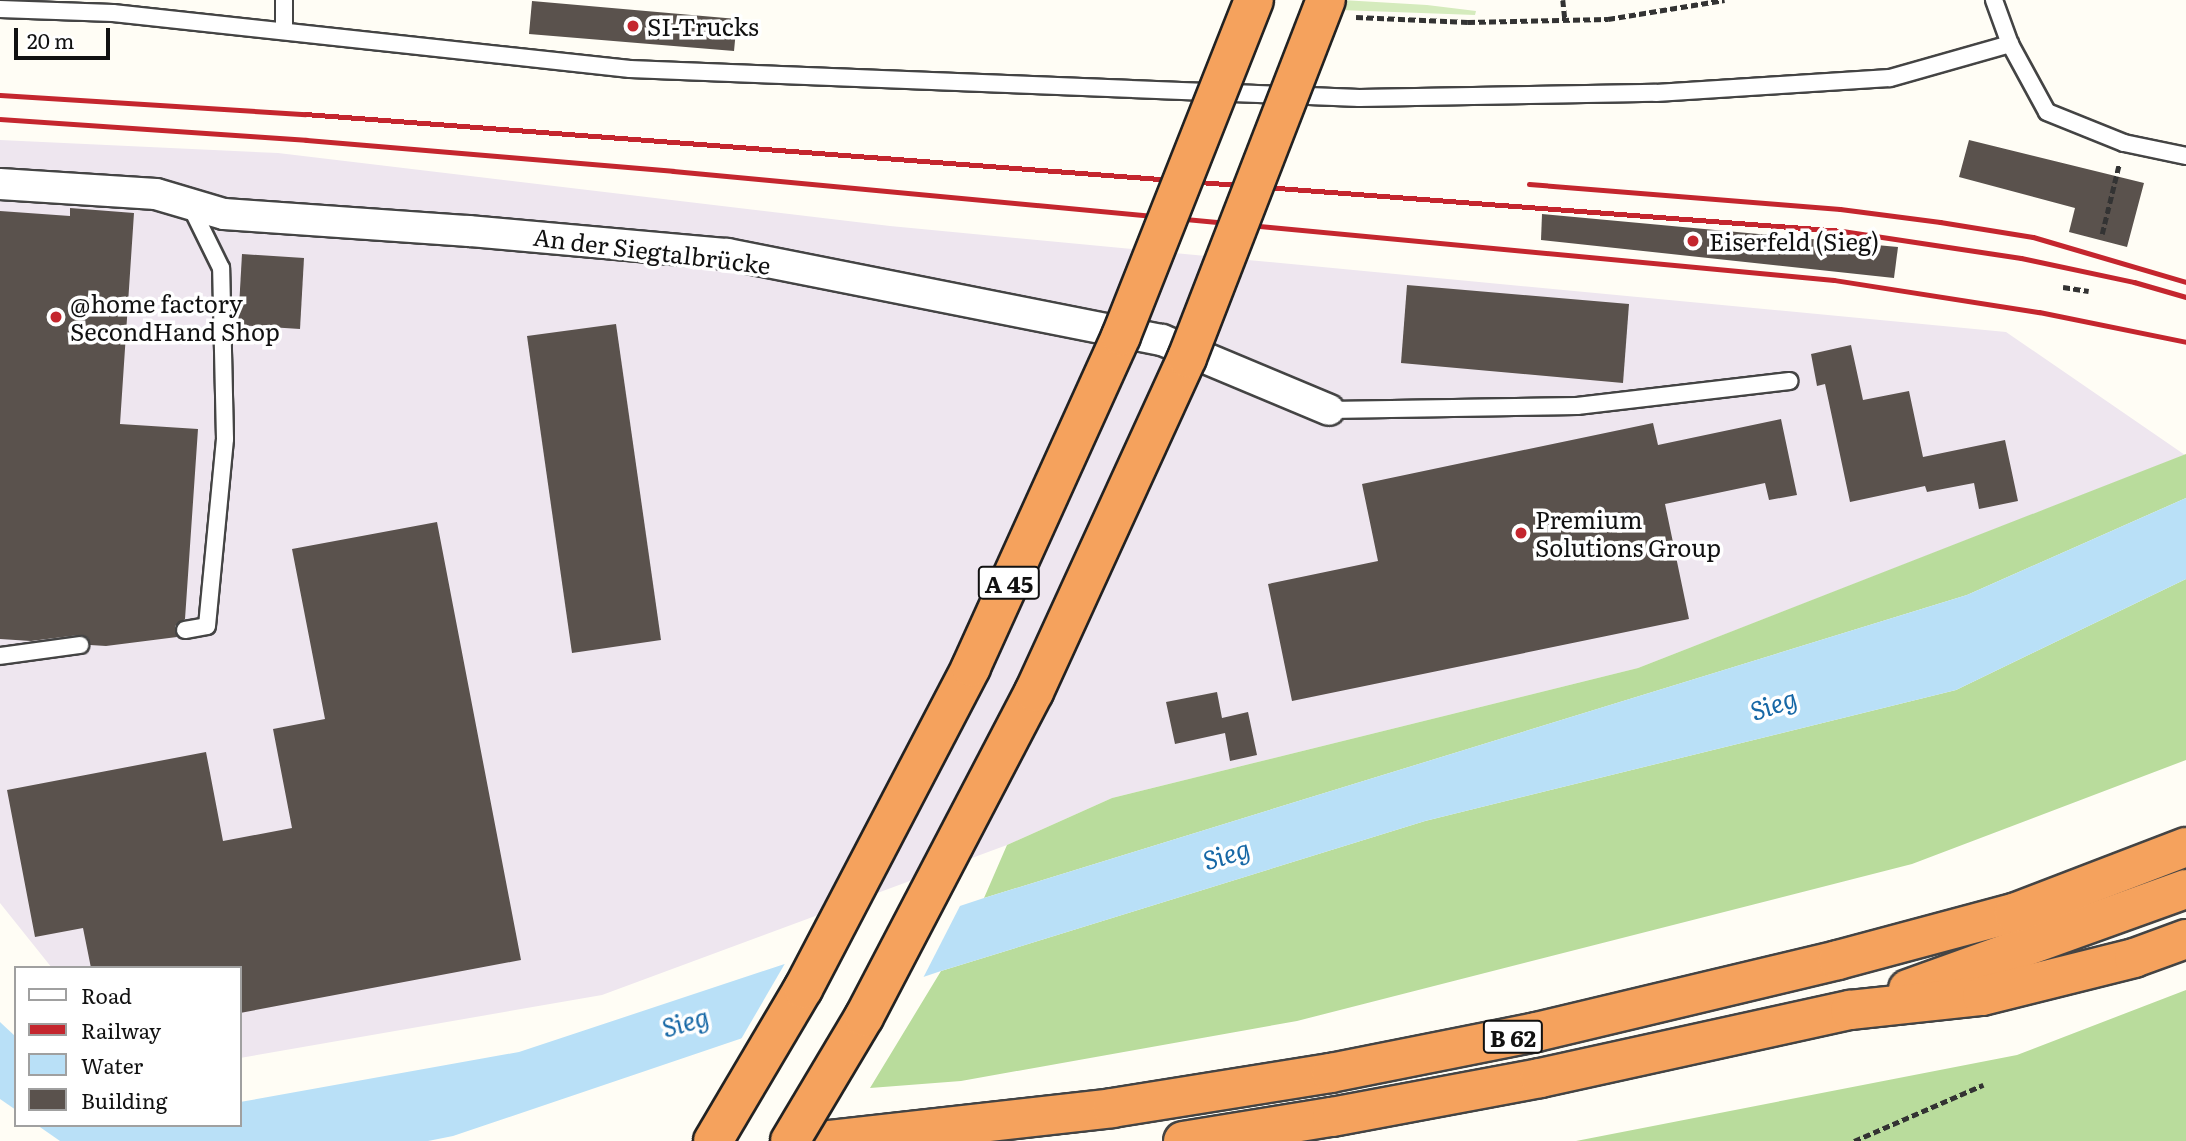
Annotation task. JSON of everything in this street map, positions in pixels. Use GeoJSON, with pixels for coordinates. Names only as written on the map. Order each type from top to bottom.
{"type":"FeatureCollection","features":[{"type":"Feature","properties":{"kind":"highway","name":"A 45"},"geometry":{"type":"LineString","coordinates":[[712,1141],[803,989],[971,667],[1121,337],[1254,0]]}},
{"type":"Feature","properties":{"kind":"highway","name":"A 45"},"geometry":{"type":"LineString","coordinates":[[790,1141],[864,1017],[1034,692],[1186,358],[1317,5]]}},
{"type":"Feature","properties":{"kind":"highway","name":"B 62"},"geometry":{"type":"LineString","coordinates":[[820,1141],[1112,1108],[1331,1073],[1536,1032],[1838,960],[2014,913],[2186,846]]}},
{"type":"Feature","properties":{"kind":"highway","name":"B 62"},"geometry":{"type":"LineString","coordinates":[[1850,1010],[2186,889]]}},
{"type":"Feature","properties":{"kind":"highway","name":"B 62"},"geometry":{"type":"LineString","coordinates":[[1183,1141],[1332,1118],[1540,1078],[1850,1010],[1982,996],[2134,958],[2186,939]]}},
{"type":"Feature","properties":{"kind":"street","name":"An der Siegtalbrücke"},"geometry":{"type":"LineString","coordinates":[[0,184],[156,194],[224,214],[469,231],[727,254],[1162,340],[1329,410]]}},
{"type":"Feature","properties":{"kind":"lane"},"geometry":{"type":"LineString","coordinates":[[284,32],[285,0]]}},
{"type":"Feature","properties":{"kind":"lane"},"geometry":{"type":"LineString","coordinates":[[1994,0],[2010,44],[2047,113],[2124,143],[2186,156]]}},
{"type":"Feature","properties":{"kind":"lane"},"geometry":{"type":"LineString","coordinates":[[1299,95],[1317,5]]}},
{"type":"Feature","properties":{"kind":"lane"},"geometry":{"type":"LineString","coordinates":[[0,9],[113,13],[630,69],[1359,98],[1656,93],[1890,78],[2010,44]]}},
{"type":"Feature","properties":{"kind":"lane"},"geometry":{"type":"LineString","coordinates":[[185,630],[207,626],[225,439],[221,268],[190,204]]}},
{"type":"Feature","properties":{"kind":"lane"},"geometry":{"type":"LineString","coordinates":[[1329,410],[1577,406],[1790,382]]}},
{"type":"Feature","properties":{"kind":"lane"},"geometry":{"type":"LineString","coordinates":[[0,656],[80,645]]}},
{"type":"Feature","properties":{"kind":"path"},"geometry":{"type":"LineString","coordinates":[[1563,0],[1565,20]]}},
{"type":"Feature","properties":{"kind":"path"},"geometry":{"type":"LineString","coordinates":[[1317,5],[1468,22],[1608,19],[1724,0]]}},
{"type":"Feature","properties":{"kind":"path"},"geometry":{"type":"LineString","coordinates":[[2102,234],[2124,143]]}},
{"type":"Feature","properties":{"kind":"path"},"geometry":{"type":"LineString","coordinates":[[2063,287],[2089,291]]}},
{"type":"Feature","properties":{"kind":"path"},"geometry":{"type":"LineString","coordinates":[[1854,1141],[1983,1084]]}},
{"type":"Feature","properties":{"kind":"shaded area"},"geometry":{"type":"Polygon","coordinates":[[[0,140],[278,153],[890,226],[2006,332],[2185,455],[1638,668],[1112,798],[1007,845],[602,995],[242,1058],[242,966],[50,966],[0,903],[0,140]]]}},
{"type":"Feature","properties":{"kind":"green space"},"geometry":{"type":"Polygon","coordinates":[[[1342,0],[1476,11],[1475,15],[1340,10],[1342,0]]]}},
{"type":"Feature","properties":{"kind":"green space"},"geometry":{"type":"Polygon","coordinates":[[[2186,454],[2186,498],[1967,595],[984,898],[1007,845],[1112,798],[1638,668],[2186,454]]]}},
{"type":"Feature","properties":{"kind":"green space"},"geometry":{"type":"Polygon","coordinates":[[[2186,579],[2186,760],[1912,864],[1297,1021],[961,1081],[870,1088],[941,971],[1425,821],[1956,690],[2186,579]]]}},
{"type":"Feature","properties":{"kind":"green space"},"geometry":{"type":"Polygon","coordinates":[[[2186,990],[2186,1141],[1576,1141],[2017,1055],[2186,990]]]}},
{"type":"Feature","properties":{"kind":"water","name":"Sieg"},"geometry":{"type":"Polygon","coordinates":[[[2186,498],[2186,579],[1956,690],[1425,821],[941,971],[453,1136],[428,1141],[60,1141],[40,1127],[242,1127],[242,1102],[519,1052],[984,898],[1967,595],[2186,498]]]}},
{"type":"Feature","properties":{"kind":"water"},"geometry":{"type":"Polygon","coordinates":[[[0,1022],[14,1035],[14,1109],[0,1099],[0,1022]]]}},
{"type":"Feature","properties":{"kind":"pier"},"geometry":{"type":"Polygon","coordinates":[[[962,902],[921,982],[740,1041],[787,960],[962,902]]]}},
{"type":"Feature","properties":{"kind":"building","name":"SI-Trucks"},"geometry":{"type":"Polygon","coordinates":[[[532,1],[737,19],[734,51],[529,34],[532,1]]]}},
{"type":"Feature","properties":{"kind":"building"},"geometry":{"type":"Polygon","coordinates":[[[1969,140],[2144,183],[2127,247],[2069,232],[2075,208],[1959,177],[1969,140]]]}},
{"type":"Feature","properties":{"kind":"building"},"geometry":{"type":"Polygon","coordinates":[[[70,208],[134,213],[120,424],[198,429],[185,619],[175,626],[177,637],[106,646],[90,645],[88,638],[79,635],[31,641],[0,639],[0,211],[70,216],[70,208]]]}},
{"type":"Feature","properties":{"kind":"building"},"geometry":{"type":"Polygon","coordinates":[[[1542,214],[1898,247],[1894,278],[1541,240],[1542,214]]]}},
{"type":"Feature","properties":{"kind":"building"},"geometry":{"type":"Polygon","coordinates":[[[242,254],[304,258],[300,329],[238,325],[242,254]]]}},
{"type":"Feature","properties":{"kind":"building"},"geometry":{"type":"Polygon","coordinates":[[[1407,285],[1629,304],[1623,383],[1401,363],[1407,285]]]}},
{"type":"Feature","properties":{"kind":"building"},"geometry":{"type":"Polygon","coordinates":[[[616,324],[661,640],[572,653],[527,336],[616,324]]]}},
{"type":"Feature","properties":{"kind":"building"},"geometry":{"type":"Polygon","coordinates":[[[1851,345],[1863,400],[1909,391],[1923,457],[2005,440],[2018,501],[1979,509],[1974,483],[1927,492],[1925,486],[1850,502],[1825,384],[1817,386],[1811,354],[1851,345]]]}},
{"type":"Feature","properties":{"kind":"building","name":"Premium Solutions Group"},"geometry":{"type":"Polygon","coordinates":[[[1781,419],[1797,495],[1769,500],[1765,483],[1665,504],[1689,619],[1292,701],[1268,584],[1378,561],[1362,484],[1653,423],[1658,445],[1781,419]]]}},
{"type":"Feature","properties":{"kind":"building"},"geometry":{"type":"Polygon","coordinates":[[[437,522],[521,960],[242,1013],[242,966],[91,966],[83,928],[35,937],[7,790],[206,752],[223,841],[292,828],[273,729],[325,719],[292,549],[437,522]]]}},
{"type":"Feature","properties":{"kind":"building"},"geometry":{"type":"Polygon","coordinates":[[[1217,692],[1222,718],[1248,712],[1257,755],[1230,761],[1225,733],[1175,744],[1166,702],[1217,692]]]}},
{"type":"Feature","properties":{"kind":"railway"},"geometry":{"type":"LineString","coordinates":[[0,95],[305,114],[1842,231],[2021,258],[2134,282],[2186,297]]}},
{"type":"Feature","properties":{"kind":"railway"},"geometry":{"type":"LineString","coordinates":[[0,119],[306,140],[673,171],[1834,280],[2039,312],[2186,342]]}},
{"type":"Feature","properties":{"kind":"railway"},"geometry":{"type":"LineString","coordinates":[[1529,184],[1840,209],[1940,222],[2033,237],[2186,282]]}},
{"type":"Feature","properties":{"kind":"place","name":"SI-Trucks"},"geometry":{"type":"Point","coordinates":[633,26]}},
{"type":"Feature","properties":{"kind":"place","name":"Eiserfeld (Sieg)"},"geometry":{"type":"Point","coordinates":[1693,241]}},
{"type":"Feature","properties":{"kind":"place","name":"@home factory SecondHand Shop"},"geometry":{"type":"Point","coordinates":[56,317]}},
{"type":"Feature","properties":{"kind":"place","name":"Premium Solutions Group"},"geometry":{"type":"Point","coordinates":[1521,533]}}]}
